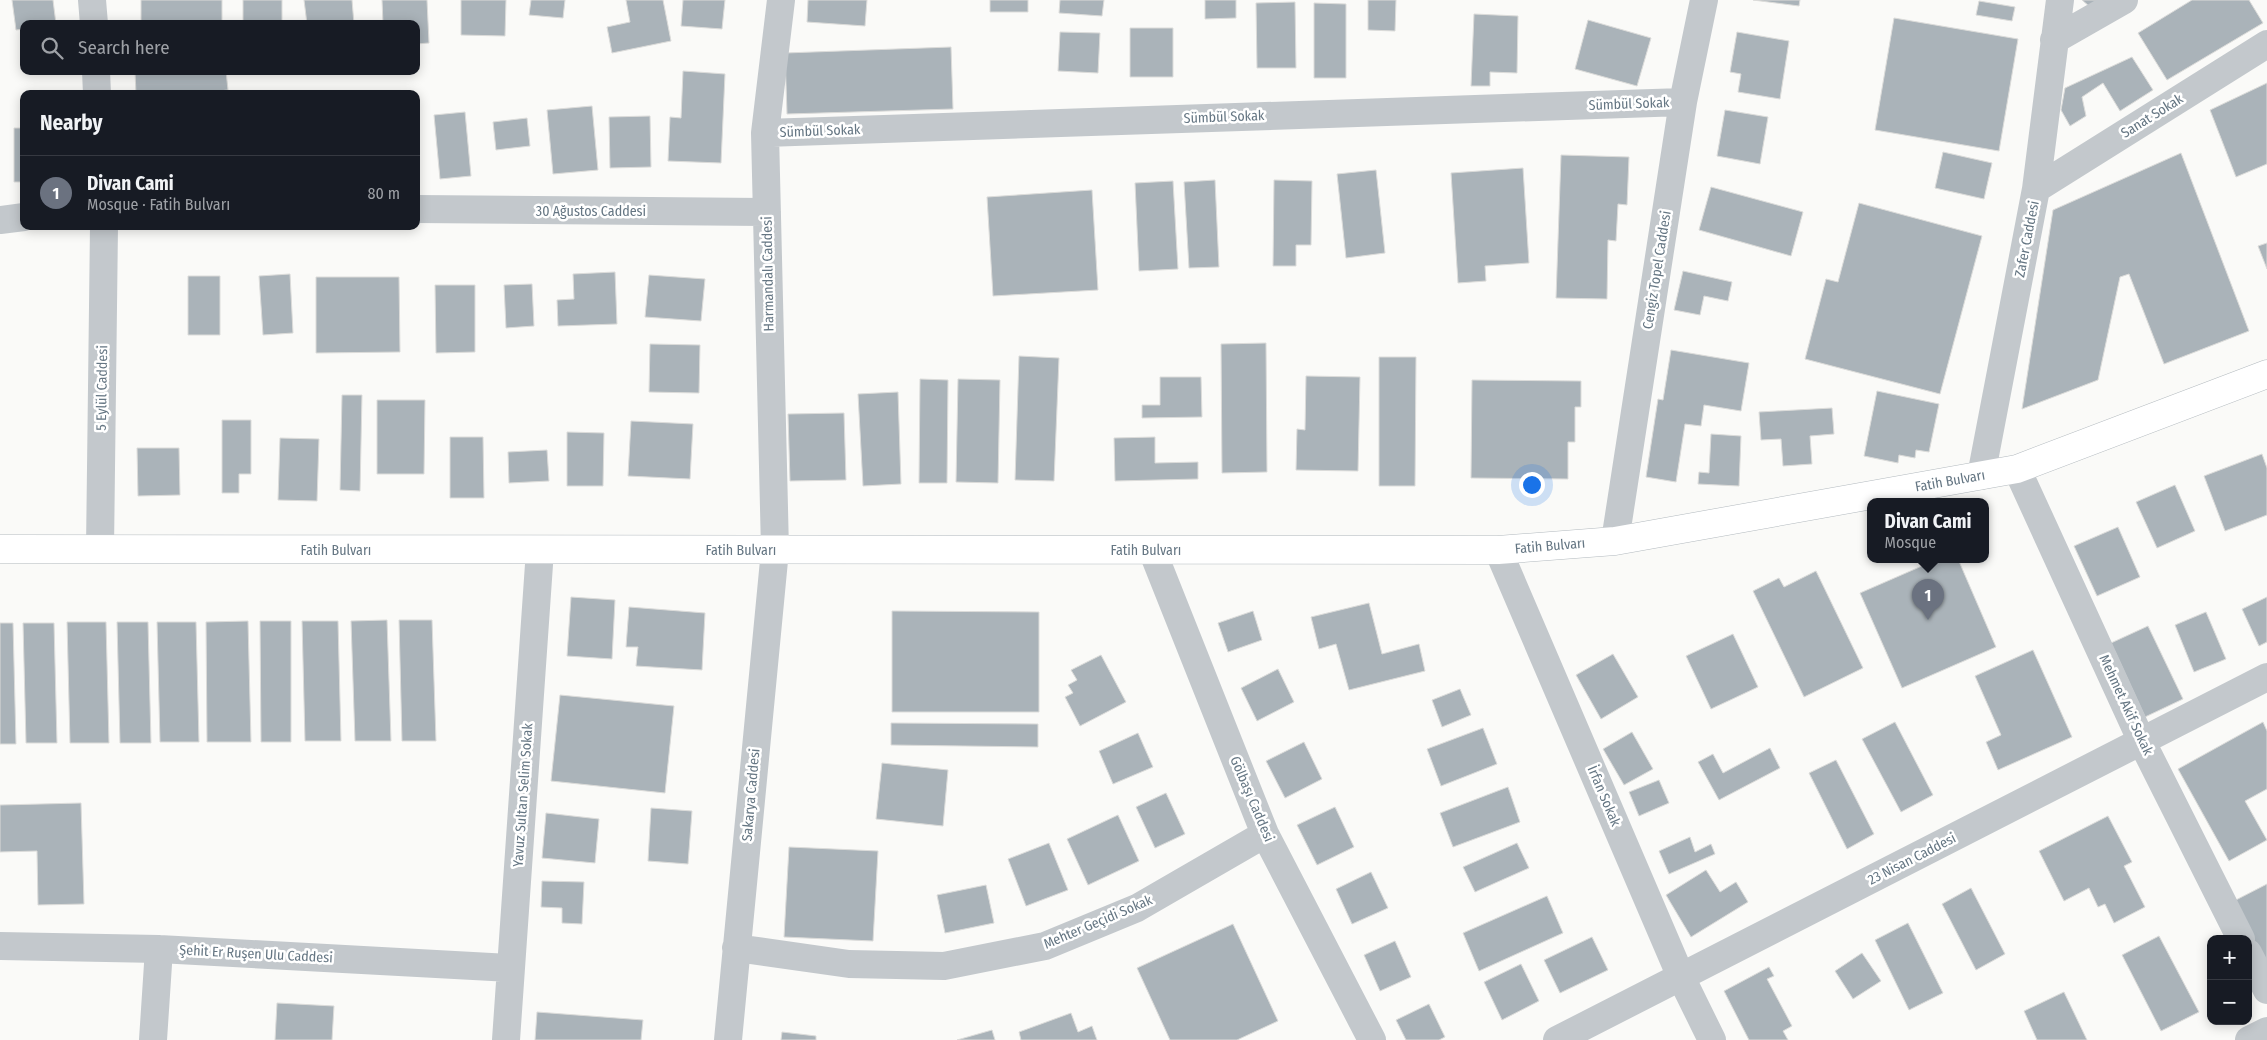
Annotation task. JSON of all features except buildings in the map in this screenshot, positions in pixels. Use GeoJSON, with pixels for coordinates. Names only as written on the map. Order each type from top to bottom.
{"type":"FeatureCollection","features":[{"type":"Feature","properties":{"kind":"street"},"geometry":{"type":"LineString","coordinates":[[92,0],[94,20]]}},
{"type":"Feature","properties":{"kind":"street","name":"Harmandalı Caddesi"},"geometry":{"type":"LineString","coordinates":[[775,550],[765,133],[780,0]]}},
{"type":"Feature","properties":{"kind":"street","name":"Cengiz Topel Caddesi"},"geometry":{"type":"LineString","coordinates":[[1615,541],[1683,102],[1704,0]]}},
{"type":"Feature","properties":{"kind":"street","name":"Zafer Caddesi"},"geometry":{"type":"LineString","coordinates":[[1981,476],[2036,189],[2060,0]]}},
{"type":"Feature","properties":{"kind":"street"},"geometry":{"type":"LineString","coordinates":[[2054,40],[2124,0]]}},
{"type":"Feature","properties":{"kind":"street","name":"Sanat Sokak"},"geometry":{"type":"LineString","coordinates":[[2036,189],[2267,44]]}},
{"type":"Feature","properties":{"kind":"street"},"geometry":{"type":"LineString","coordinates":[[96,75],[98,90]]}},
{"type":"Feature","properties":{"kind":"street","name":"Sümbül Sokak"},"geometry":{"type":"LineString","coordinates":[[765,133],[1683,102]]}},
{"type":"Feature","properties":{"kind":"street","name":"30 Ağustos Caddesi"},"geometry":{"type":"LineString","coordinates":[[420,209],[767,212]]}},
{"type":"Feature","properties":{"kind":"street"},"geometry":{"type":"LineString","coordinates":[[0,220],[20,218]]}},
{"type":"Feature","properties":{"kind":"street","name":"5 Eylül Caddesi"},"geometry":{"type":"LineString","coordinates":[[100,549],[104,230]]}},
{"type":"Feature","properties":{"kind":"street","name":"Fatih Bulvarı"},"geometry":{"type":"LineString","coordinates":[[0,549],[1498,550],[1615,541],[2017,469],[2267,374]]}},
{"type":"Feature","properties":{"kind":"street","name":"Mehmet Akif Sokak"},"geometry":{"type":"LineString","coordinates":[[2017,469],[2142,742],[2239,935]]}},
{"type":"Feature","properties":{"kind":"street","name":"Yavuz Sultan Selim Sokak"},"geometry":{"type":"LineString","coordinates":[[506,1040],[540,550]]}},
{"type":"Feature","properties":{"kind":"street","name":"Sakarya Caddesi"},"geometry":{"type":"LineString","coordinates":[[728,1040],[775,550]]}},
{"type":"Feature","properties":{"kind":"street","name":"Gölbaşı Caddesi"},"geometry":{"type":"LineString","coordinates":[[1152,550],[1265,834],[1372,1040]]}},
{"type":"Feature","properties":{"kind":"street","name":"İrfan Sokak"},"geometry":{"type":"LineString","coordinates":[[1498,550],[1681,977],[1712,1040]]}},
{"type":"Feature","properties":{"kind":"street","name":"23 Nisan Caddesi"},"geometry":{"type":"LineString","coordinates":[[1557,1040],[2267,677]]}},
{"type":"Feature","properties":{"kind":"street","name":"Mehter Geçidi Sokak"},"geometry":{"type":"LineString","coordinates":[[736,948],[849,964],[944,966],[1045,946],[1137,908],[1265,834]]}},
{"type":"Feature","properties":{"kind":"street","name":"Şehit Er Ruşen Ulu Caddesi"},"geometry":{"type":"LineString","coordinates":[[0,946],[159,949],[511,968]]}},
{"type":"Feature","properties":{"kind":"street"},"geometry":{"type":"LineString","coordinates":[[153,1040],[159,949]]}},
{"type":"Feature","properties":{"kind":"street"},"geometry":{"type":"LineString","coordinates":[[2252,961],[2267,990]]}},
{"type":"Feature","properties":{"kind":"street"},"geometry":{"type":"LineString","coordinates":[[2249,1040],[2267,1031]]}},
{"type":"Feature","properties":{"kind":"place","name":"Divan Cami"},"geometry":{"type":"Point","coordinates":[1928,620]}}]}
